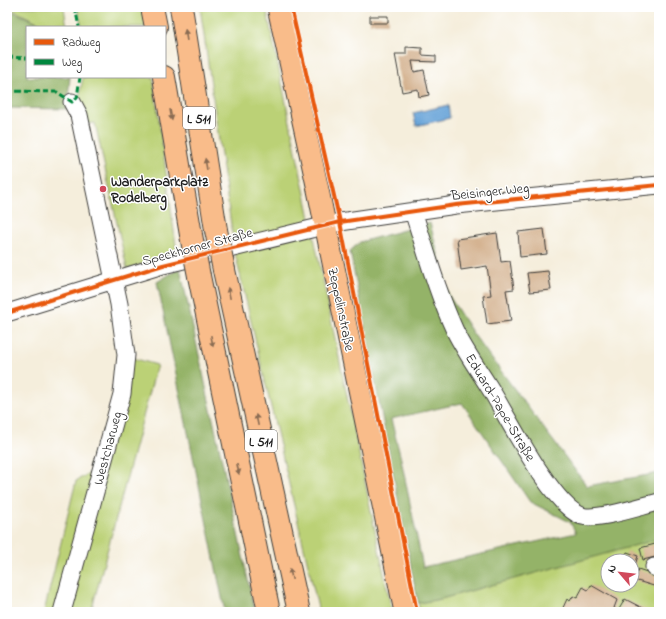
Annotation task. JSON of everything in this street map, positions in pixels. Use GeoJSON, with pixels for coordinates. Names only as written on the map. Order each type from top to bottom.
{"type":"FeatureCollection","features":[{"type":"Feature","properties":{"kind":"highway"},"geometry":{"type":"LineString","coordinates":[[152,7],[156,26]]}},
{"type":"Feature","properties":{"kind":"highway","name":"L 511"},"geometry":{"type":"LineString","coordinates":[[181,7],[216,230],[299,612]]}},
{"type":"Feature","properties":{"kind":"highway","name":"L 511"},"geometry":{"type":"LineString","coordinates":[[164,78],[198,276],[270,612]]}},
{"type":"Feature","properties":{"kind":"main road","name":"Zeppelinstraße"},"geometry":{"type":"LineString","coordinates":[[278,7],[325,225],[405,612]]}},
{"type":"Feature","properties":{"kind":"street","name":"Westcharweg"},"geometry":{"type":"LineString","coordinates":[[62,612],[122,394],[126,355],[118,304],[79,115],[72,102]]}},
{"type":"Feature","properties":{"kind":"street","name":"Beisinger Weg"},"geometry":{"type":"LineString","coordinates":[[325,225],[413,211],[659,185]]}},
{"type":"Feature","properties":{"kind":"street","name":"Eduard-Pape-Straße"},"geometry":{"type":"LineString","coordinates":[[413,211],[442,301],[456,332],[542,475],[565,504],[574,513],[583,516],[595,517],[659,502]]}},
{"type":"Feature","properties":{"kind":"street","name":"Speckhorner Straße"},"geometry":{"type":"LineString","coordinates":[[7,314],[163,265],[325,225]]}},
{"type":"Feature","properties":{"kind":"green space"},"geometry":{"type":"Polygon","coordinates":[[[7,7],[64,7],[67,26],[46,26],[7,7]]]}},
{"type":"Feature","properties":{"kind":"green space"},"geometry":{"type":"Polygon","coordinates":[[[77,7],[144,7],[146,26],[82,26],[77,7]]]}},
{"type":"Feature","properties":{"kind":"green space"},"geometry":{"type":"Polygon","coordinates":[[[200,7],[266,7],[392,612],[319,612],[235,253],[200,7]]]}},
{"type":"Feature","properties":{"kind":"green space"},"geometry":{"type":"Polygon","coordinates":[[[7,9],[46,26],[26,26],[26,78],[70,78],[67,109],[7,108],[7,9]]]}},
{"type":"Feature","properties":{"kind":"green space"},"geometry":{"type":"Polygon","coordinates":[[[83,78],[153,78],[177,253],[127,269],[95,123],[85,124],[79,99],[83,78]]]}},
{"type":"Feature","properties":{"kind":"green space"},"geometry":{"type":"Polygon","coordinates":[[[430,223],[449,296],[474,335],[587,486],[659,473],[659,539],[608,553],[600,553],[600,555],[441,599],[418,603],[350,251],[360,242],[430,223]],[[462,403],[391,419],[401,459],[423,567],[576,533],[570,522],[530,502],[462,403]]]}},
{"type":"Feature","properties":{"kind":"green space"},"geometry":{"type":"Polygon","coordinates":[[[180,268],[255,612],[225,612],[157,282],[180,268]]]}},
{"type":"Feature","properties":{"kind":"green space"},"geometry":{"type":"Polygon","coordinates":[[[129,357],[157,365],[92,608],[105,612],[44,612],[76,481],[91,472],[113,418],[129,357]]]}},
{"type":"Feature","properties":{"kind":"green space"},"geometry":{"type":"Polygon","coordinates":[[[659,538],[659,612],[420,612],[418,603],[441,599],[600,555],[600,593],[640,593],[640,553],[605,553],[659,538]]]}},
{"type":"Feature","properties":{"kind":"water"},"geometry":{"type":"Polygon","coordinates":[[[448,105],[450,118],[416,126],[413,113],[448,105]]]}},
{"type":"Feature","properties":{"kind":"building"},"geometry":{"type":"Polygon","coordinates":[[[370,16],[388,16],[388,23],[370,23],[370,16]]]}},
{"type":"Feature","properties":{"kind":"building"},"geometry":{"type":"Polygon","coordinates":[[[406,47],[422,48],[422,55],[436,56],[436,62],[412,61],[414,72],[424,70],[429,95],[419,97],[418,89],[402,92],[395,54],[406,54],[406,47]]]}},
{"type":"Feature","properties":{"kind":"building"},"geometry":{"type":"Polygon","coordinates":[[[544,229],[547,254],[520,257],[518,232],[544,229]]]}},
{"type":"Feature","properties":{"kind":"building"},"geometry":{"type":"Polygon","coordinates":[[[497,233],[501,262],[510,261],[514,289],[506,290],[511,321],[487,324],[483,296],[491,295],[487,266],[461,270],[457,239],[497,233]]]}},
{"type":"Feature","properties":{"kind":"building"},"geometry":{"type":"Polygon","coordinates":[[[548,271],[551,290],[530,292],[527,273],[548,271]]]}},
{"type":"Feature","properties":{"kind":"building"},"geometry":{"type":"Polygon","coordinates":[[[659,543],[659,556],[643,560],[640,548],[659,543]]]}},
{"type":"Feature","properties":{"kind":"building"},"geometry":{"type":"Polygon","coordinates":[[[640,570],[659,576],[657,587],[640,582],[640,570]]]}},
{"type":"Feature","properties":{"kind":"building"},"geometry":{"type":"Polygon","coordinates":[[[591,585],[600,590],[600,593],[605,593],[617,600],[614,608],[618,611],[625,599],[650,612],[561,612],[567,599],[570,601],[573,596],[577,598],[583,587],[588,590],[591,585]]]}},
{"type":"Feature","properties":{"kind":"marked path"},"geometry":{"type":"LineString","coordinates":[[75,7],[79,26]]}},
{"type":"Feature","properties":{"kind":"marked path"},"geometry":{"type":"LineString","coordinates":[[7,57],[26,58]]}},
{"type":"Feature","properties":{"kind":"marked path"},"geometry":{"type":"LineString","coordinates":[[7,91],[57,92],[72,102],[77,98],[80,78]]}},
{"type":"Feature","properties":{"kind":"cycle path"},"geometry":{"type":"LineString","coordinates":[[291,7],[340,222],[417,612]]}},
{"type":"Feature","properties":{"kind":"cycle path"},"geometry":{"type":"LineString","coordinates":[[7,313],[163,265],[340,222],[456,205],[659,185]]}},
{"type":"Feature","properties":{"kind":"place","name":"Wanderparkplatz Rodelberg"},"geometry":{"type":"Point","coordinates":[103,189]}}]}
